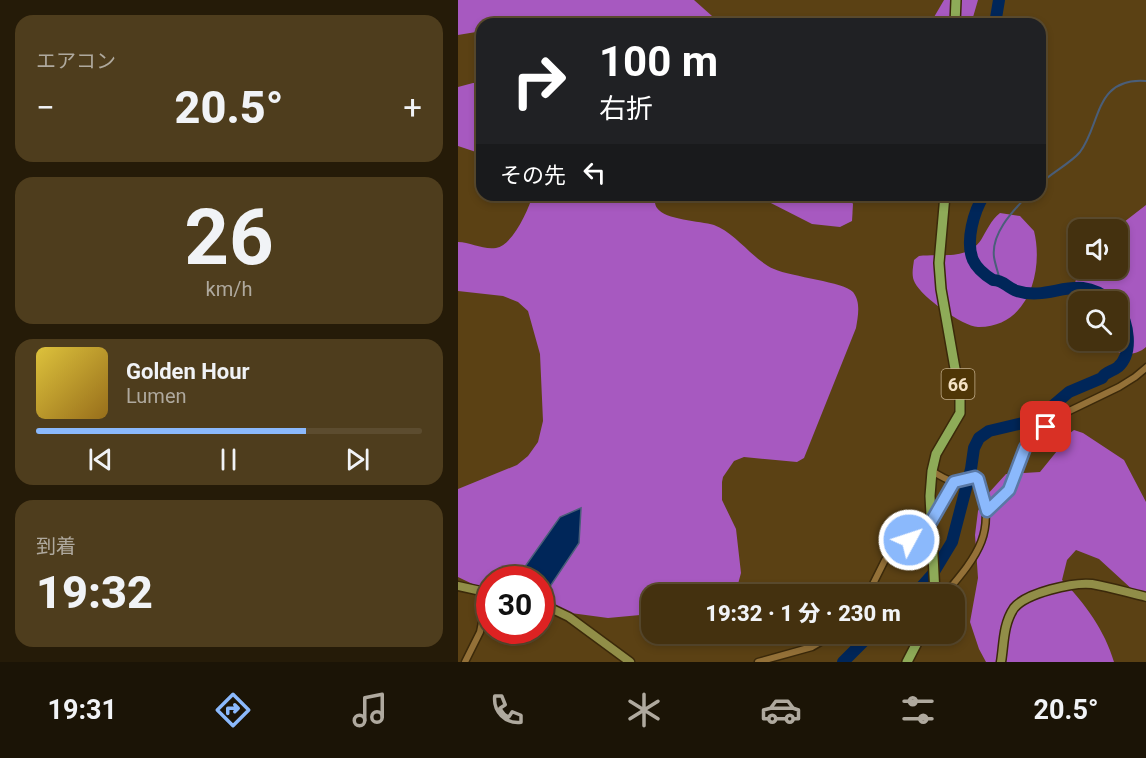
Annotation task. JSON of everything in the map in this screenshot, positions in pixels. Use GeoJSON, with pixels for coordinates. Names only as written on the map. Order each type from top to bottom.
{"type":"FeatureCollection","features":[{"type":"Feature","properties":{"kind":"main road"},"geometry":{"type":"LineString","coordinates":[[955,18],[956,0]]}},
{"type":"Feature","properties":{"kind":"main road","name":"66"},"geometry":{"type":"LineString","coordinates":[[935,584],[931,522],[932,471],[936,454],[960,413],[956,368],[947,332],[941,289],[939,263],[944,201]]}},
{"type":"Feature","properties":{"kind":"main road"},"geometry":{"type":"LineString","coordinates":[[1001,662],[1004,634],[1011,615],[1021,602],[1031,596],[1076,585],[1090,584],[1146,597]]}},
{"type":"Feature","properties":{"kind":"main road"},"geometry":{"type":"LineString","coordinates":[[458,586],[476,590]]}},
{"type":"Feature","properties":{"kind":"main road"},"geometry":{"type":"LineString","coordinates":[[554,610],[569,617],[630,662]]}},
{"type":"Feature","properties":{"kind":"main road"},"geometry":{"type":"LineString","coordinates":[[907,662],[916,644]]}},
{"type":"Feature","properties":{"kind":"street"},"geometry":{"type":"LineString","coordinates":[[987,511],[1009,490],[1025,448],[1031,439],[1061,415],[1119,387],[1146,367]]}},
{"type":"Feature","properties":{"kind":"street"},"geometry":{"type":"LineString","coordinates":[[932,471],[947,481],[955,483],[975,477],[978,479],[987,511],[987,528],[974,559],[954,584]]}},
{"type":"Feature","properties":{"kind":"street"},"geometry":{"type":"LineString","coordinates":[[873,584],[885,560],[931,522],[955,483]]}},
{"type":"Feature","properties":{"kind":"street"},"geometry":{"type":"LineString","coordinates":[[465,662],[476,640]]}},
{"type":"Feature","properties":{"kind":"street"},"geometry":{"type":"LineString","coordinates":[[758,662],[817,644]]}},
{"type":"Feature","properties":{"kind":"shaded area"},"geometry":{"type":"Polygon","coordinates":[[[458,0],[694,0],[714,18],[476,18],[476,32],[458,35],[458,0]]]}},
{"type":"Feature","properties":{"kind":"shaded area"},"geometry":{"type":"Polygon","coordinates":[[[944,0],[978,0],[973,18],[934,18],[944,0]]]}},
{"type":"Feature","properties":{"kind":"shaded area"},"geometry":{"type":"Polygon","coordinates":[[[476,83],[476,152],[458,146],[458,87],[476,83]]]}},
{"type":"Feature","properties":{"kind":"shaded area"},"geometry":{"type":"Polygon","coordinates":[[[531,201],[655,201],[661,212],[667,215],[714,225],[722,229],[774,269],[839,285],[848,288],[856,296],[858,309],[856,328],[804,458],[797,462],[744,457],[734,461],[723,477],[722,500],[736,529],[741,573],[738,584],[641,584],[641,615],[608,618],[554,611],[554,566],[476,566],[476,586],[458,577],[458,489],[517,465],[528,456],[538,442],[543,421],[540,354],[528,311],[518,302],[503,296],[458,291],[458,242],[496,248],[508,241],[519,226],[531,201]]]}},
{"type":"Feature","properties":{"kind":"shaded area"},"geometry":{"type":"Polygon","coordinates":[[[767,201],[851,201],[853,204],[852,221],[840,227],[812,224],[767,201]]]}},
{"type":"Feature","properties":{"kind":"shaded area"},"geometry":{"type":"Polygon","coordinates":[[[1146,205],[1146,347],[1128,354],[1114,351],[1128,351],[1128,291],[1074,291],[1076,279],[1128,279],[1128,219],[1146,205]]]}},
{"type":"Feature","properties":{"kind":"shaded area"},"geometry":{"type":"Polygon","coordinates":[[[1000,213],[1020,216],[1034,231],[1037,247],[1034,279],[1020,308],[1009,318],[995,325],[978,327],[962,322],[934,303],[919,289],[913,278],[914,260],[919,256],[953,255],[968,251],[981,240],[1000,213]]]}},
{"type":"Feature","properties":{"kind":"shaded area"},"geometry":{"type":"Polygon","coordinates":[[[1074,430],[1083,433],[1124,460],[1146,502],[1146,602],[1099,559],[1076,550],[1067,560],[1062,580],[1093,618],[1114,662],[986,662],[970,622],[978,578],[975,535],[978,511],[986,496],[1006,474],[1040,472],[1066,436],[1074,430]]]}},
{"type":"Feature","properties":{"kind":"water"},"geometry":{"type":"Polygon","coordinates":[[[581,508],[579,543],[554,580],[554,566],[525,566],[560,517],[581,508]]]}},
{"type":"Feature","properties":{"kind":"waterway"},"geometry":{"type":"LineString","coordinates":[[996,18],[999,0]]}},
{"type":"Feature","properties":{"kind":"waterway"},"geometry":{"type":"LineString","coordinates":[[1046,179],[1080,152],[1108,94],[1117,86],[1130,82],[1147,81]]}},
{"type":"Feature","properties":{"kind":"waterway"},"geometry":{"type":"LineString","coordinates":[[981,201],[974,218],[970,244],[973,260],[984,274],[1017,291],[1042,293],[1076,288],[1093,291]]}},
{"type":"Feature","properties":{"kind":"waterway"},"geometry":{"type":"LineString","coordinates":[[1000,280],[994,257],[996,239],[1004,223],[1022,201]]}},
{"type":"Feature","properties":{"kind":"waterway"},"geometry":{"type":"LineString","coordinates":[[924,584],[952,542],[971,469],[974,448],[979,438],[989,431],[1036,420],[1069,392],[1102,378],[1118,367],[1127,351]]}},
{"type":"Feature","properties":{"kind":"waterway"},"geometry":{"type":"LineString","coordinates":[[843,662],[861,644]]}},
{"type":"Feature","properties":{"kind":"route"},"geometry":{"type":"LineString","coordinates":[[909,540],[931,522],[954,482],[975,477],[978,479],[987,511],[1009,490],[1025,448],[1031,439],[1046,427]]}}]}
